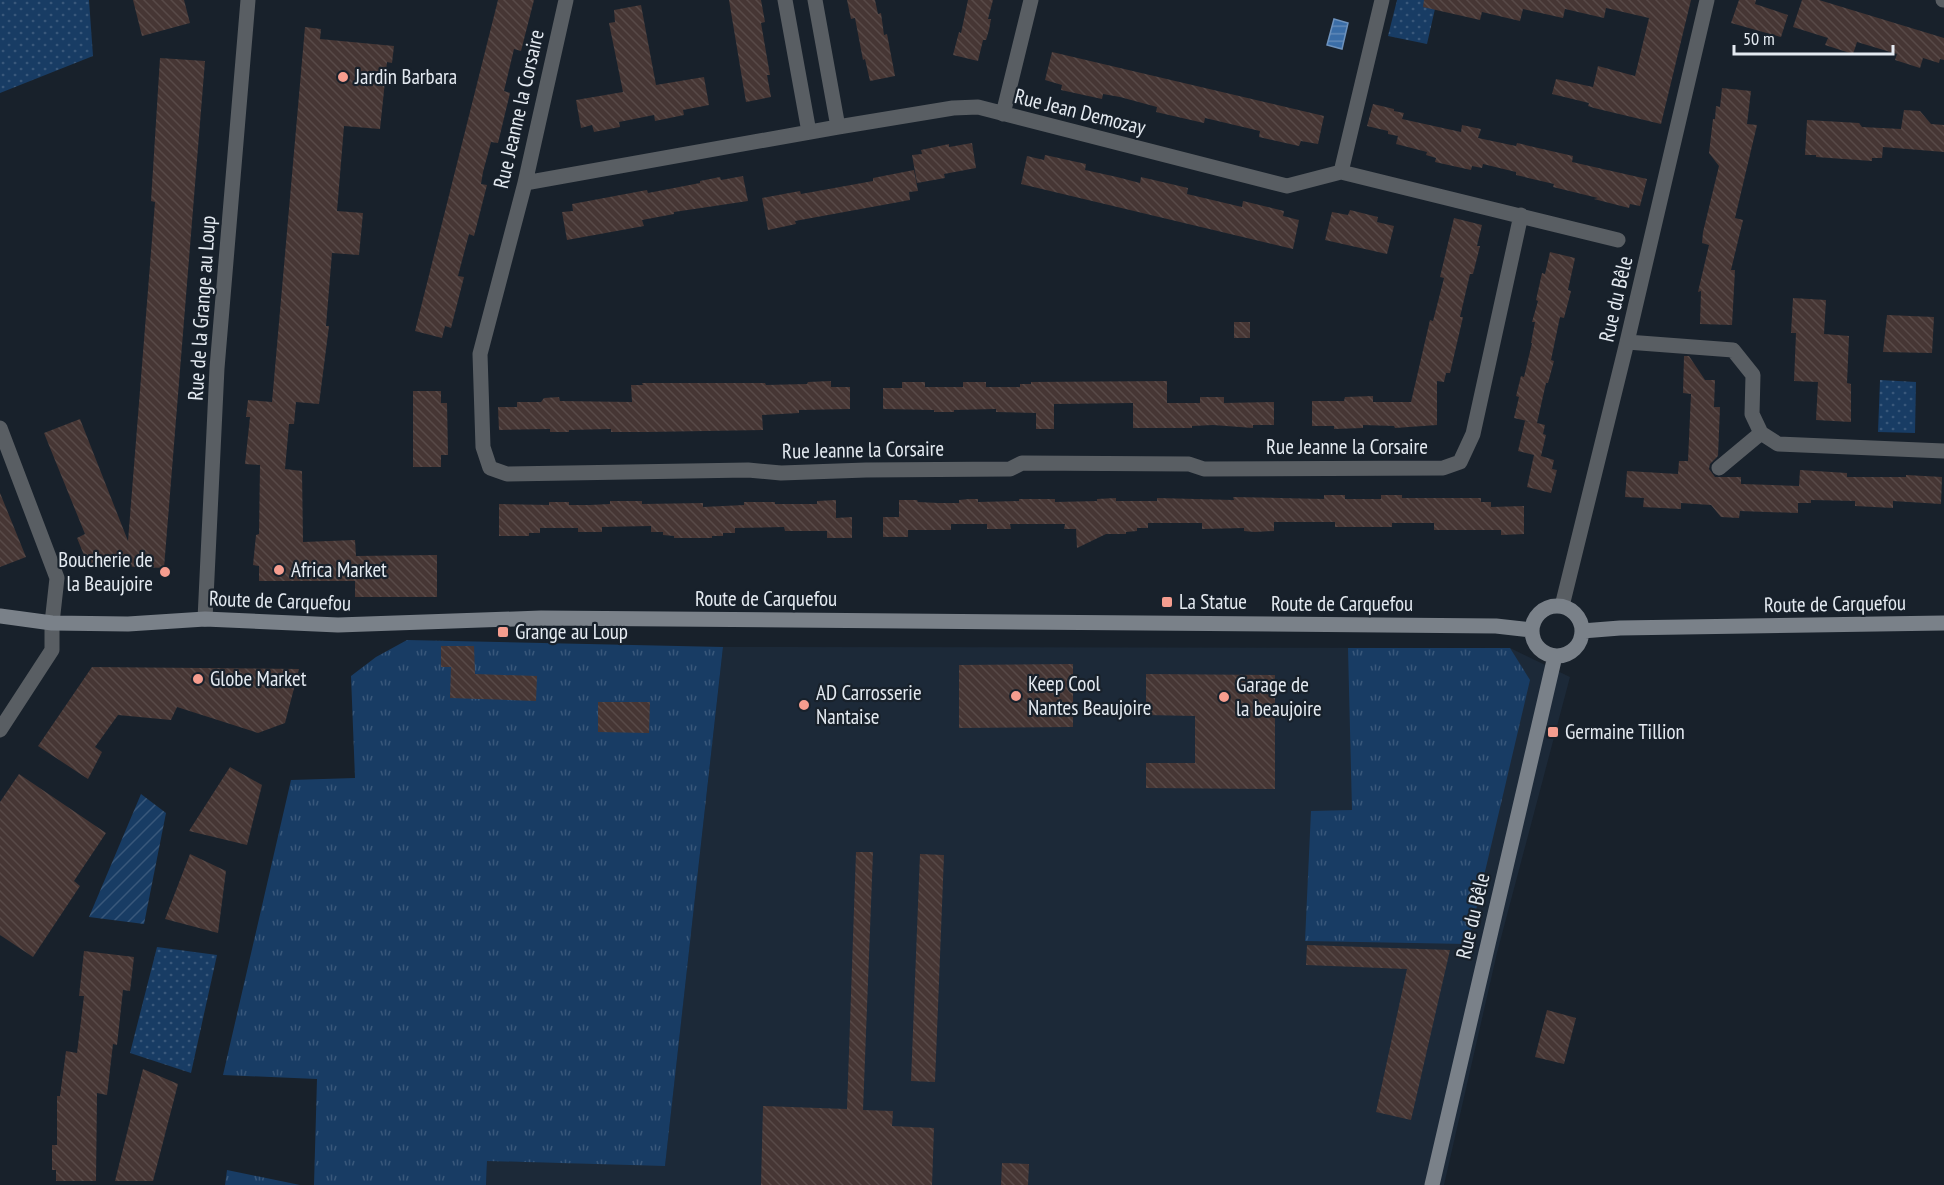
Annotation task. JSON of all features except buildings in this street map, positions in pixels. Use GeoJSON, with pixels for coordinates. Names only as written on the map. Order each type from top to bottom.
{"type":"FeatureCollection","features":[{"type":"Feature","properties":{"kind":"main road"},"geometry":{"type":"LineString","coordinates":[[1553,606],[1562,606],[1576,615],[1581,622],[1582,631],[1578,645],[1572,651],[1565,655],[1555,656],[1536,646],[1532,630],[1538,614],[1553,606]]}},
{"type":"Feature","properties":{"kind":"main road","name":"Route de Carquefou"},"geometry":{"type":"LineString","coordinates":[[0,616],[52,623],[128,624],[205,619],[339,625],[553,618],[1472,626],[1532,630]]}},
{"type":"Feature","properties":{"kind":"main road","name":"Route de Carquefou"},"geometry":{"type":"LineString","coordinates":[[1582,631],[1620,628],[1944,623]]}},
{"type":"Feature","properties":{"kind":"main road","name":"Rue du Bêle"},"geometry":{"type":"LineString","coordinates":[[1432,1185],[1555,656]]}},
{"type":"Feature","properties":{"kind":"street","name":"Rue de la Grange au Loup"},"geometry":{"type":"LineString","coordinates":[[205,619],[217,368],[248,0]]}},
{"type":"Feature","properties":{"kind":"street","name":"Rue Jeanne la Corsaire"},"geometry":{"type":"LineString","coordinates":[[566,0],[525,183],[480,354],[483,447],[490,468],[507,474],[1010,469],[1022,462],[1189,464],[1204,469],[1443,468],[1460,462],[1473,434],[1521,215]]}},
{"type":"Feature","properties":{"kind":"street"},"geometry":{"type":"LineString","coordinates":[[785,0],[809,132]]}},
{"type":"Feature","properties":{"kind":"street"},"geometry":{"type":"LineString","coordinates":[[815,0],[838,127]]}},
{"type":"Feature","properties":{"kind":"street"},"geometry":{"type":"LineString","coordinates":[[1003,114],[1031,0]]}},
{"type":"Feature","properties":{"kind":"street"},"geometry":{"type":"LineString","coordinates":[[1341,172],[1382,0]]}},
{"type":"Feature","properties":{"kind":"street","name":"Rue du Bêle"},"geometry":{"type":"LineString","coordinates":[[1562,606],[1707,0]]}},
{"type":"Feature","properties":{"kind":"street","name":"Rue Jean Demozay"},"geometry":{"type":"LineString","coordinates":[[525,183],[838,127],[953,108],[978,107],[1287,186],[1341,172],[1618,240]]}},
{"type":"Feature","properties":{"kind":"street"},"geometry":{"type":"LineString","coordinates":[[1627,342],[1734,350],[1753,375],[1752,414],[1761,433],[1778,444],[1944,451]]}},
{"type":"Feature","properties":{"kind":"street"},"geometry":{"type":"LineString","coordinates":[[0,428],[57,578],[52,623],[52,650],[0,730]]}},
{"type":"Feature","properties":{"kind":"street"},"geometry":{"type":"LineString","coordinates":[[1719,468],[1761,433]]}},
{"type":"Feature","properties":{"kind":"shaded area"},"geometry":{"type":"Polygon","coordinates":[[[1334,19],[1348,23],[1342,49],[1327,45],[1334,19]]]}},
{"type":"Feature","properties":{"kind":"shaded area"},"geometry":{"type":"Polygon","coordinates":[[[723,647],[1510,648],[1570,677],[1497,953],[1444,1185],[486,1185],[487,1161],[665,1165],[723,647]]]}},
{"type":"Feature","properties":{"kind":"green space"},"geometry":{"type":"Polygon","coordinates":[[[0,0],[89,0],[93,56],[0,93],[0,0]]]}},
{"type":"Feature","properties":{"kind":"green space"},"geometry":{"type":"Polygon","coordinates":[[[1397,0],[1437,0],[1427,44],[1388,36],[1397,0]]]}},
{"type":"Feature","properties":{"kind":"green space"},"geometry":{"type":"Polygon","coordinates":[[[1880,380],[1916,382],[1915,433],[1878,432],[1880,380]]]}},
{"type":"Feature","properties":{"kind":"green space"},"geometry":{"type":"Polygon","coordinates":[[[407,640],[723,647],[665,1166],[487,1161],[486,1185],[314,1185],[317,1079],[223,1075],[291,780],[355,778],[351,676],[376,657],[407,640]]]}},
{"type":"Feature","properties":{"kind":"green space"},"geometry":{"type":"Polygon","coordinates":[[[1348,648],[1510,648],[1530,680],[1468,944],[1305,941],[1311,811],[1352,810],[1348,648]]]}},
{"type":"Feature","properties":{"kind":"green space"},"geometry":{"type":"Polygon","coordinates":[[[141,794],[166,813],[144,924],[89,917],[141,794]]]}},
{"type":"Feature","properties":{"kind":"green space"},"geometry":{"type":"Polygon","coordinates":[[[157,947],[217,955],[191,1073],[130,1053],[157,947]]]}},
{"type":"Feature","properties":{"kind":"green space"},"geometry":{"type":"Polygon","coordinates":[[[227,1170],[300,1185],[225,1185],[227,1170]]]}},
{"type":"Feature","properties":{"kind":"place","name":"Jardin Barbara"},"geometry":{"type":"Point","coordinates":[343,77]}},
{"type":"Feature","properties":{"kind":"place","name":"Africa Market"},"geometry":{"type":"Point","coordinates":[279,570]}},
{"type":"Feature","properties":{"kind":"place","name":"Boucherie de la Beaujoire"},"geometry":{"type":"Point","coordinates":[165,572]}},
{"type":"Feature","properties":{"kind":"place","name":"La Statue"},"geometry":{"type":"Point","coordinates":[1167,602]}},
{"type":"Feature","properties":{"kind":"place","name":"Grange au Loup"},"geometry":{"type":"Point","coordinates":[503,632]}},
{"type":"Feature","properties":{"kind":"place","name":"Globe Market"},"geometry":{"type":"Point","coordinates":[198,679]}},
{"type":"Feature","properties":{"kind":"place","name":"Keep Cool Nantes Beaujoire"},"geometry":{"type":"Point","coordinates":[1016,696]}},
{"type":"Feature","properties":{"kind":"place","name":"Garage de la beaujoire"},"geometry":{"type":"Point","coordinates":[1224,697]}},
{"type":"Feature","properties":{"kind":"place","name":"AD Carrosserie Nantaise"},"geometry":{"type":"Point","coordinates":[804,705]}},
{"type":"Feature","properties":{"kind":"place","name":"Germaine Tillion"},"geometry":{"type":"Point","coordinates":[1553,732]}}]}
